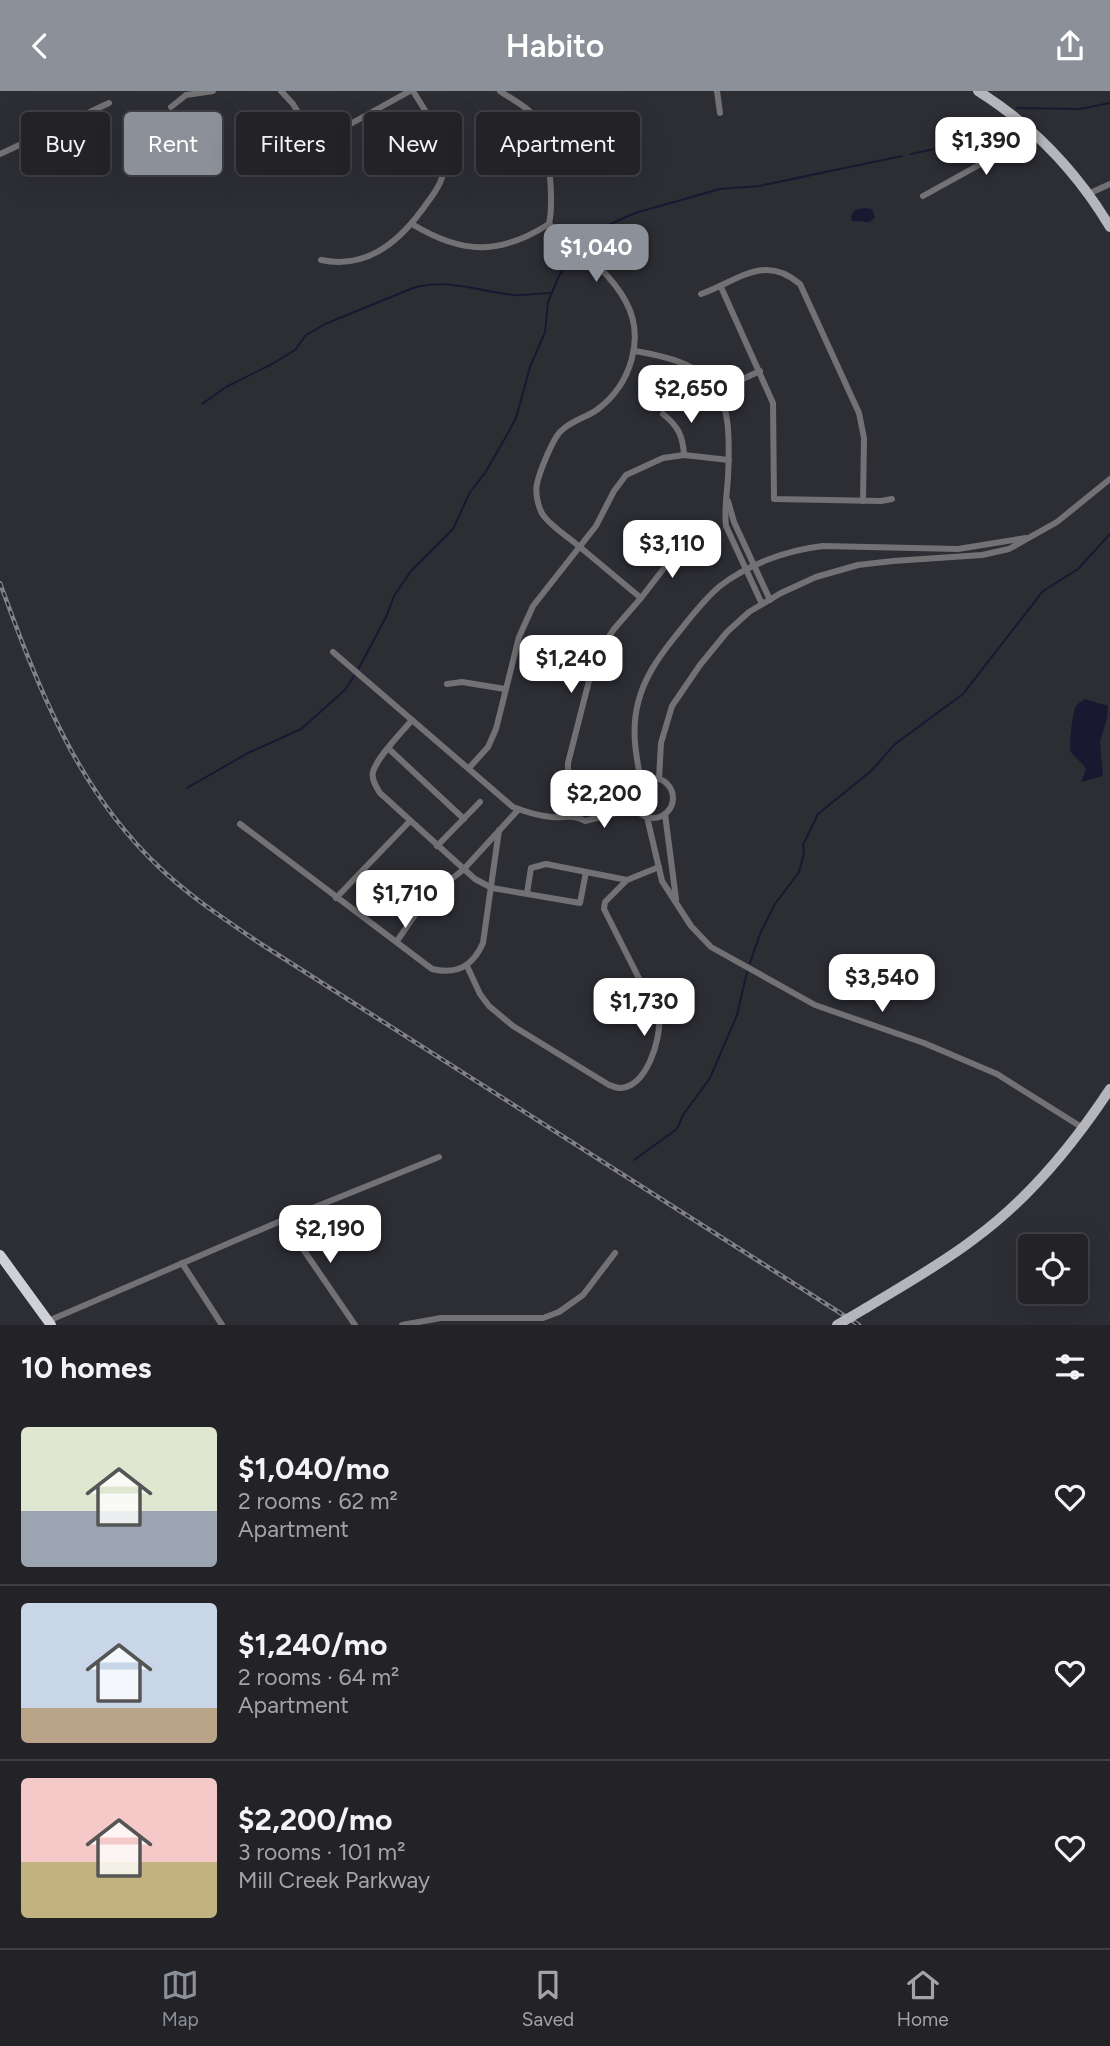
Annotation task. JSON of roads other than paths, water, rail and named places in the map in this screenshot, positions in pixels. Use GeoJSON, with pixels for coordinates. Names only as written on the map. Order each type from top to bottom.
{"type":"FeatureCollection","features":[{"type":"Feature","properties":{"kind":"highway"},"geometry":{"type":"LineString","coordinates":[[0,1255],[49,1323]]}},
{"type":"Feature","properties":{"kind":"main road"},"geometry":{"type":"LineString","coordinates":[[982,92],[1035,134],[1069,170],[1110,227]]}},
{"type":"Feature","properties":{"kind":"main road"},"geometry":{"type":"LineString","coordinates":[[836,1325],[948,1258],[994,1224],[1034,1186],[1083,1128],[1110,1089]]}},
{"type":"Feature","properties":{"kind":"street"},"geometry":{"type":"LineString","coordinates":[[171,107],[186,96],[213,91]]}},
{"type":"Feature","properties":{"kind":"street"},"geometry":{"type":"LineString","coordinates":[[281,91],[298,112]]}},
{"type":"Feature","properties":{"kind":"street"},"geometry":{"type":"LineString","coordinates":[[321,260],[333,263],[367,256],[387,248],[412,224],[440,184],[443,149],[431,122],[412,91],[350,124]]}},
{"type":"Feature","properties":{"kind":"street"},"geometry":{"type":"LineString","coordinates":[[500,91],[534,115],[542,129],[553,206],[550,224]]}},
{"type":"Feature","properties":{"kind":"street"},"geometry":{"type":"LineString","coordinates":[[717,91],[720,113]]}},
{"type":"Feature","properties":{"kind":"street"},"geometry":{"type":"LineString","coordinates":[[0,154],[108,103]]}},
{"type":"Feature","properties":{"kind":"street"},"geometry":{"type":"LineString","coordinates":[[923,196],[1035,134]]}},
{"type":"Feature","properties":{"kind":"street"},"geometry":{"type":"LineString","coordinates":[[1088,194],[1110,184]]}},
{"type":"Feature","properties":{"kind":"street"},"geometry":{"type":"LineString","coordinates":[[412,224],[433,237],[466,246],[491,248],[513,243],[550,224]]}},
{"type":"Feature","properties":{"kind":"street"},"geometry":{"type":"LineString","coordinates":[[550,224],[612,281],[619,291],[626,302],[633,327],[635,351],[626,375],[612,395],[596,410],[575,419],[558,433],[537,484],[537,500],[543,515],[641,598]]}},
{"type":"Feature","properties":{"kind":"street"},"geometry":{"type":"LineString","coordinates":[[701,293],[757,270],[771,268],[788,273],[800,283],[859,413],[864,438],[863,501]]}},
{"type":"Feature","properties":{"kind":"street"},"geometry":{"type":"LineString","coordinates":[[721,287],[773,403],[774,499],[892,499]]}},
{"type":"Feature","properties":{"kind":"street"},"geometry":{"type":"LineString","coordinates":[[635,351],[687,363],[705,373],[721,397],[728,424],[729,460],[724,513],[726,526],[762,604]]}},
{"type":"Feature","properties":{"kind":"street"},"geometry":{"type":"LineString","coordinates":[[717,391],[760,371]]}},
{"type":"Feature","properties":{"kind":"street"},"geometry":{"type":"LineString","coordinates":[[663,414],[676,425],[683,439],[684,455]]}},
{"type":"Feature","properties":{"kind":"street"},"geometry":{"type":"LineString","coordinates":[[470,768],[492,738],[519,637],[533,606],[596,526],[614,491],[626,475],[663,458],[684,455],[729,460]]}},
{"type":"Feature","properties":{"kind":"street"},"geometry":{"type":"LineString","coordinates":[[659,779],[661,743],[666,719],[677,698],[727,632],[749,612],[816,577],[858,565],[982,555],[1009,549],[1057,522],[1110,479]]}},
{"type":"Feature","properties":{"kind":"street"},"geometry":{"type":"LineString","coordinates":[[727,496],[734,522],[771,600]]}},
{"type":"Feature","properties":{"kind":"street"},"geometry":{"type":"LineString","coordinates":[[641,782],[653,778],[669,786],[672,792],[671,806],[665,814],[656,818],[647,817],[636,808],[633,796],[641,782],[634,729],[643,684],[661,654],[720,587],[746,571],[783,554],[823,546],[958,549],[978,548],[1007,540],[1028,538]]}},
{"type":"Feature","properties":{"kind":"street"},"geometry":{"type":"LineString","coordinates":[[568,816],[568,764],[591,673],[600,650],[681,546]]}},
{"type":"Feature","properties":{"kind":"street"},"geometry":{"type":"LineString","coordinates":[[332,652],[513,807],[532,815],[555,818],[576,815],[585,821],[636,808]]}},
{"type":"Feature","properties":{"kind":"street"},"geometry":{"type":"LineString","coordinates":[[447,684],[462,682],[505,689]]}},
{"type":"Feature","properties":{"kind":"street"},"geometry":{"type":"LineString","coordinates":[[412,720],[372,773],[373,782],[380,793],[463,870],[492,888],[580,902],[586,872]]}},
{"type":"Feature","properties":{"kind":"street"},"geometry":{"type":"LineString","coordinates":[[389,749],[464,819]]}},
{"type":"Feature","properties":{"kind":"street"},"geometry":{"type":"LineString","coordinates":[[576,815],[583,807],[633,796]]}},
{"type":"Feature","properties":{"kind":"street"},"geometry":{"type":"LineString","coordinates":[[437,846],[480,802]]}},
{"type":"Feature","properties":{"kind":"street"},"geometry":{"type":"LineString","coordinates":[[397,941],[426,899],[463,870],[519,810]]}},
{"type":"Feature","properties":{"kind":"street"},"geometry":{"type":"LineString","coordinates":[[665,814],[676,901]]}},
{"type":"Feature","properties":{"kind":"street"},"geometry":{"type":"LineString","coordinates":[[647,817],[662,881],[691,926],[711,947],[815,1005],[923,1043],[997,1074],[1083,1128]]}},
{"type":"Feature","properties":{"kind":"street"},"geometry":{"type":"LineString","coordinates":[[336,898],[410,821]]}},
{"type":"Feature","properties":{"kind":"street"},"geometry":{"type":"LineString","coordinates":[[240,824],[432,969],[444,972],[467,966],[478,954],[483,943],[499,830]]}},
{"type":"Feature","properties":{"kind":"street"},"geometry":{"type":"LineString","coordinates":[[527,893],[531,868],[537,865],[546,864],[627,880]]}},
{"type":"Feature","properties":{"kind":"street"},"geometry":{"type":"LineString","coordinates":[[467,966],[480,994],[489,1006],[513,1026],[609,1085],[620,1088],[631,1084],[639,1078],[648,1064],[660,1030],[654,1005],[604,909],[605,902],[627,880],[659,867]]}},
{"type":"Feature","properties":{"kind":"street"},"geometry":{"type":"LineString","coordinates":[[49,1323],[181,1263],[439,1157]]}},
{"type":"Feature","properties":{"kind":"street"},"geometry":{"type":"LineString","coordinates":[[283,1220],[355,1325]]}},
{"type":"Feature","properties":{"kind":"street"},"geometry":{"type":"LineString","coordinates":[[402,1325],[441,1318],[543,1318],[559,1312],[583,1296],[615,1252]]}},
{"type":"Feature","properties":{"kind":"street"},"geometry":{"type":"LineString","coordinates":[[181,1263],[222,1325]]}},
{"type":"Feature","properties":{"kind":"water"},"geometry":{"type":"Polygon","coordinates":[[[872,209],[875,218],[869,222],[852,221],[851,216],[855,210],[872,209]]]}},
{"type":"Feature","properties":{"kind":"water"},"geometry":{"type":"Polygon","coordinates":[[[1085,699],[1108,706],[1100,742],[1103,776],[1081,782],[1086,769],[1071,752],[1070,743],[1075,709],[1077,704],[1085,699]]]}},
{"type":"Feature","properties":{"kind":"waterway"},"geometry":{"type":"LineString","coordinates":[[1017,108],[1080,109],[1110,103]]}},
{"type":"Feature","properties":{"kind":"waterway"},"geometry":{"type":"LineString","coordinates":[[911,154],[962,143],[994,119]]}},
{"type":"Feature","properties":{"kind":"waterway"},"geometry":{"type":"LineString","coordinates":[[581,247],[604,227],[635,213],[720,189],[759,186],[902,156]]}},
{"type":"Feature","properties":{"kind":"waterway"},"geometry":{"type":"LineString","coordinates":[[359,668],[394,596],[411,571],[453,529],[470,492],[485,473],[516,418],[530,367],[545,332],[548,302],[559,276],[574,253]]}},
{"type":"Feature","properties":{"kind":"waterway"},"geometry":{"type":"LineString","coordinates":[[202,404],[226,387],[295,350],[306,335],[325,324],[413,288],[438,284],[513,295],[552,293]]}},
{"type":"Feature","properties":{"kind":"waterway"},"geometry":{"type":"LineString","coordinates":[[750,963],[760,934],[775,904],[799,872],[804,854],[803,845],[818,814],[871,771],[895,744],[963,694],[1043,591],[1078,569],[1110,534]]}},
{"type":"Feature","properties":{"kind":"waterway"},"geometry":{"type":"LineString","coordinates":[[187,788],[248,753],[301,729],[345,690],[354,676]]}},
{"type":"Feature","properties":{"kind":"waterway"},"geometry":{"type":"LineString","coordinates":[[634,1160],[677,1129],[683,1115],[710,1078],[737,1015],[747,972]]}},
{"type":"Feature","properties":{"kind":"railway"},"geometry":{"type":"LineString","coordinates":[[0,583],[45,698],[83,771],[130,837],[171,878],[208,908],[261,944],[859,1325]]}}]}
